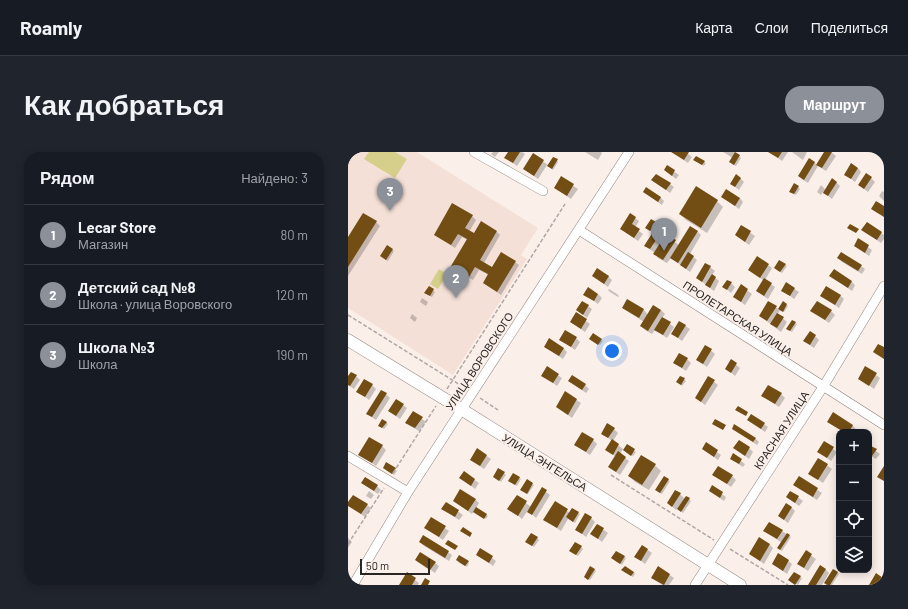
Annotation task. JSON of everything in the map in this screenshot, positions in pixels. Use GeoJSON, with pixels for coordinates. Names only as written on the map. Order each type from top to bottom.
{"type":"FeatureCollection","features":[{"type":"Feature","properties":{"kind":"street"},"geometry":{"type":"LineString","coordinates":[[474,152],[543,191]]}},
{"type":"Feature","properties":{"kind":"street","name":"УЛИЦА ВОРОВСКОГО"},"geometry":{"type":"LineString","coordinates":[[350,585],[461,409],[629,152]]}},
{"type":"Feature","properties":{"kind":"street","name":"ПРОЛЕТАРСКАЯ УЛИЦА"},"geometry":{"type":"LineString","coordinates":[[579,230],[884,425]]}},
{"type":"Feature","properties":{"kind":"street","name":"КРАСНАЯ УЛИЦА"},"geometry":{"type":"LineString","coordinates":[[695,585],[823,387],[884,286]]}},
{"type":"Feature","properties":{"kind":"street","name":"УЛИЦА ЭНГЕЛЬСА"},"geometry":{"type":"LineString","coordinates":[[348,340],[461,409],[740,585]]}},
{"type":"Feature","properties":{"kind":"street"},"geometry":{"type":"LineString","coordinates":[[348,456],[408,492]]}},
{"type":"Feature","properties":{"kind":"path"},"geometry":{"type":"LineString","coordinates":[[348,544],[565,204]]}},
{"type":"Feature","properties":{"kind":"path"},"geometry":{"type":"LineString","coordinates":[[348,315],[498,410]]}},
{"type":"Feature","properties":{"kind":"path"},"geometry":{"type":"LineString","coordinates":[[611,475],[788,585]]}},
{"type":"Feature","properties":{"kind":"shaded area"},"geometry":{"type":"Polygon","coordinates":[[[348,152],[417,152],[538,228],[521,255],[527,259],[453,375],[348,308],[348,152]]]}},
{"type":"Feature","properties":{"kind":"shaded area"},"geometry":{"type":"Polygon","coordinates":[[[369,152],[395,152],[407,159],[395,178],[364,159],[369,152]]]}},
{"type":"Feature","properties":{"kind":"shaded area"},"geometry":{"type":"Polygon","coordinates":[[[439,269],[447,274],[438,289],[430,284],[439,269]]]}},
{"type":"Feature","properties":{"kind":"building"},"geometry":{"type":"Polygon","coordinates":[[[508,152],[520,152],[513,163],[504,158],[508,152]]]}},
{"type":"Feature","properties":{"kind":"building"},"geometry":{"type":"Polygon","coordinates":[[[671,152],[689,152],[684,160],[671,152]]]}},
{"type":"Feature","properties":{"kind":"building"},"geometry":{"type":"Polygon","coordinates":[[[735,152],[740,155],[734,165],[729,162],[735,152]]]}},
{"type":"Feature","properties":{"kind":"building"},"geometry":{"type":"Polygon","coordinates":[[[768,152],[782,152],[778,158],[768,152]]]}},
{"type":"Feature","properties":{"kind":"building"},"geometry":{"type":"Polygon","coordinates":[[[824,152],[832,152],[822,168],[816,165],[824,152]]]}},
{"type":"Feature","properties":{"kind":"building"},"geometry":{"type":"Polygon","coordinates":[[[533,153],[544,160],[534,176],[523,169],[533,153]]]}},
{"type":"Feature","properties":{"kind":"building"},"geometry":{"type":"Polygon","coordinates":[[[696,156],[705,161],[702,165],[693,160],[696,156]]]}},
{"type":"Feature","properties":{"kind":"building"},"geometry":{"type":"Polygon","coordinates":[[[553,157],[558,159],[552,169],[547,166],[553,157]]]}},
{"type":"Feature","properties":{"kind":"building"},"geometry":{"type":"Polygon","coordinates":[[[809,158],[815,162],[804,180],[798,176],[809,158]]]}},
{"type":"Feature","properties":{"kind":"building"},"geometry":{"type":"Polygon","coordinates":[[[851,163],[858,168],[851,179],[844,175],[851,163]]]}},
{"type":"Feature","properties":{"kind":"building"},"geometry":{"type":"Polygon","coordinates":[[[667,165],[675,170],[672,176],[664,170],[667,165]]]}},
{"type":"Feature","properties":{"kind":"building"},"geometry":{"type":"Polygon","coordinates":[[[866,173],[872,177],[864,189],[858,185],[866,173]]]}},
{"type":"Feature","properties":{"kind":"building"},"geometry":{"type":"Polygon","coordinates":[[[656,174],[671,183],[666,190],[651,180],[656,174]]]}},
{"type":"Feature","properties":{"kind":"building"},"geometry":{"type":"Polygon","coordinates":[[[736,174],[741,178],[735,187],[730,184],[736,174]]]}},
{"type":"Feature","properties":{"kind":"building"},"geometry":{"type":"Polygon","coordinates":[[[561,176],[574,184],[567,196],[554,188],[561,176]]]}},
{"type":"Feature","properties":{"kind":"building"},"geometry":{"type":"Polygon","coordinates":[[[832,178],[837,182],[828,196],[823,193],[832,178]]]}},
{"type":"Feature","properties":{"kind":"building"},"geometry":{"type":"Polygon","coordinates":[[[794,183],[799,186],[794,194],[789,192],[794,183]]]}},
{"type":"Feature","properties":{"kind":"building"},"geometry":{"type":"Polygon","coordinates":[[[696,186],[718,200],[701,228],[679,214],[696,186]]]}},
{"type":"Feature","properties":{"kind":"building"},"geometry":{"type":"Polygon","coordinates":[[[646,187],[661,197],[658,202],[643,192],[646,187]]]}},
{"type":"Feature","properties":{"kind":"building"},"geometry":{"type":"Polygon","coordinates":[[[726,189],[740,198],[735,206],[721,197],[726,189]]]}},
{"type":"Feature","properties":{"kind":"building"},"geometry":{"type":"Polygon","coordinates":[[[876,201],[884,206],[884,217],[871,209],[876,201]]]}},
{"type":"Feature","properties":{"kind":"building"},"geometry":{"type":"Polygon","coordinates":[[[452,203],[473,215],[465,228],[474,233],[481,221],[497,231],[480,260],[492,267],[501,252],[516,261],[497,292],[483,283],[488,274],[475,267],[469,277],[451,266],[467,239],[458,234],[451,245],[434,235],[452,203]]]}},
{"type":"Feature","properties":{"kind":"building"},"geometry":{"type":"Polygon","coordinates":[[[363,213],[377,221],[348,267],[348,237],[363,213]]]}},
{"type":"Feature","properties":{"kind":"building"},"geometry":{"type":"Polygon","coordinates":[[[630,213],[636,217],[632,224],[640,229],[634,238],[620,229],[630,213]]]}},
{"type":"Feature","properties":{"kind":"building"},"geometry":{"type":"Polygon","coordinates":[[[651,219],[656,222],[650,231],[645,228],[651,219]]]}},
{"type":"Feature","properties":{"kind":"building"},"geometry":{"type":"Polygon","coordinates":[[[867,222],[882,232],[877,240],[861,230],[867,222]]]}},
{"type":"Feature","properties":{"kind":"building"},"geometry":{"type":"Polygon","coordinates":[[[658,224],[664,228],[650,249],[644,246],[658,224]]]}},
{"type":"Feature","properties":{"kind":"building"},"geometry":{"type":"Polygon","coordinates":[[[850,224],[859,229],[856,233],[847,228],[850,224]]]}},
{"type":"Feature","properties":{"kind":"building"},"geometry":{"type":"Polygon","coordinates":[[[741,225],[751,231],[745,242],[735,235],[741,225]]]}},
{"type":"Feature","properties":{"kind":"building"},"geometry":{"type":"Polygon","coordinates":[[[690,226],[698,231],[678,263],[670,258],[690,226]]]}},
{"type":"Feature","properties":{"kind":"building"},"geometry":{"type":"Polygon","coordinates":[[[666,234],[676,240],[663,260],[653,254],[666,234]]]}},
{"type":"Feature","properties":{"kind":"building"},"geometry":{"type":"Polygon","coordinates":[[[858,238],[869,245],[865,253],[854,246],[858,238]]]}},
{"type":"Feature","properties":{"kind":"building"},"geometry":{"type":"Polygon","coordinates":[[[387,245],[393,249],[386,260],[380,256],[387,245]]]}},
{"type":"Feature","properties":{"kind":"building"},"geometry":{"type":"Polygon","coordinates":[[[688,252],[694,256],[686,269],[680,265],[688,252]]]}},
{"type":"Feature","properties":{"kind":"building"},"geometry":{"type":"Polygon","coordinates":[[[841,252],[862,265],[858,271],[837,258],[841,252]]]}},
{"type":"Feature","properties":{"kind":"building"},"geometry":{"type":"Polygon","coordinates":[[[757,256],[769,264],[760,278],[748,270],[757,256]]]}},
{"type":"Feature","properties":{"kind":"building"},"geometry":{"type":"Polygon","coordinates":[[[779,260],[786,264],[780,272],[774,268],[779,260]]]}},
{"type":"Feature","properties":{"kind":"building"},"geometry":{"type":"Polygon","coordinates":[[[705,263],[711,266],[702,282],[696,278],[705,263]]]}},
{"type":"Feature","properties":{"kind":"building"},"geometry":{"type":"Polygon","coordinates":[[[597,268],[609,276],[604,284],[592,276],[597,268]]]}},
{"type":"Feature","properties":{"kind":"building"},"geometry":{"type":"Polygon","coordinates":[[[834,269],[852,281],[848,288],[829,276],[834,269]]]}},
{"type":"Feature","properties":{"kind":"building"},"geometry":{"type":"Polygon","coordinates":[[[712,274],[716,277],[710,288],[705,285],[712,274]]]}},
{"type":"Feature","properties":{"kind":"building"},"geometry":{"type":"Polygon","coordinates":[[[764,278],[772,283],[764,296],[756,291],[764,278]]]}},
{"type":"Feature","properties":{"kind":"building"},"geometry":{"type":"Polygon","coordinates":[[[727,280],[732,282],[727,290],[722,287],[727,280]]]}},
{"type":"Feature","properties":{"kind":"building"},"geometry":{"type":"Polygon","coordinates":[[[786,282],[795,288],[790,296],[781,291],[786,282]]]}},
{"type":"Feature","properties":{"kind":"building"},"geometry":{"type":"Polygon","coordinates":[[[741,284],[748,289],[741,302],[733,297],[741,284]]]}},
{"type":"Feature","properties":{"kind":"building"},"geometry":{"type":"Polygon","coordinates":[[[429,286],[434,289],[430,296],[424,293],[429,286]]]}},
{"type":"Feature","properties":{"kind":"building"},"geometry":{"type":"Polygon","coordinates":[[[826,286],[841,295],[835,305],[820,296],[826,286]]]}},
{"type":"Feature","properties":{"kind":"building"},"geometry":{"type":"Polygon","coordinates":[[[588,287],[598,294],[594,301],[583,295],[588,287]]]}},
{"type":"Feature","properties":{"kind":"building"},"geometry":{"type":"Polygon","coordinates":[[[627,299],[644,309],[639,318],[622,308],[627,299]]]}},
{"type":"Feature","properties":{"kind":"building"},"geometry":{"type":"Polygon","coordinates":[[[582,301],[589,305],[583,315],[576,310],[582,301]]]}},
{"type":"Feature","properties":{"kind":"building"},"geometry":{"type":"Polygon","coordinates":[[[768,301],[777,306],[767,321],[759,316],[768,301]]]}},
{"type":"Feature","properties":{"kind":"building"},"geometry":{"type":"Polygon","coordinates":[[[783,301],[787,304],[783,312],[778,309],[783,301]]]}},
{"type":"Feature","properties":{"kind":"building"},"geometry":{"type":"Polygon","coordinates":[[[817,301],[832,310],[825,320],[810,311],[817,301]]]}},
{"type":"Feature","properties":{"kind":"building"},"geometry":{"type":"Polygon","coordinates":[[[653,305],[661,310],[648,331],[640,326],[653,305]]]}},
{"type":"Feature","properties":{"kind":"building"},"geometry":{"type":"Polygon","coordinates":[[[576,312],[587,319],[581,329],[570,322],[576,312]]]}},
{"type":"Feature","properties":{"kind":"building"},"geometry":{"type":"Polygon","coordinates":[[[777,313],[784,317],[777,328],[770,324],[777,313]]]}},
{"type":"Feature","properties":{"kind":"building"},"geometry":{"type":"Polygon","coordinates":[[[662,317],[671,322],[663,335],[654,330],[662,317]]]}},
{"type":"Feature","properties":{"kind":"building"},"geometry":{"type":"Polygon","coordinates":[[[792,320],[796,322],[790,331],[786,329],[792,320]]]}},
{"type":"Feature","properties":{"kind":"building"},"geometry":{"type":"Polygon","coordinates":[[[679,321],[686,325],[678,338],[671,334],[679,321]]]}},
{"type":"Feature","properties":{"kind":"building"},"geometry":{"type":"Polygon","coordinates":[[[565,330],[577,337],[571,347],[559,340],[565,330]]]}},
{"type":"Feature","properties":{"kind":"building"},"geometry":{"type":"Polygon","coordinates":[[[810,331],[816,335],[810,345],[803,341],[810,331]]]}},
{"type":"Feature","properties":{"kind":"building"},"geometry":{"type":"Polygon","coordinates":[[[593,333],[602,339],[598,345],[589,339],[593,333]]]}},
{"type":"Feature","properties":{"kind":"building"},"geometry":{"type":"Polygon","coordinates":[[[549,338],[564,348],[559,356],[544,347],[549,338]]]}},
{"type":"Feature","properties":{"kind":"building"},"geometry":{"type":"Polygon","coordinates":[[[878,344],[884,347],[884,359],[873,352],[878,344]]]}},
{"type":"Feature","properties":{"kind":"building"},"geometry":{"type":"Polygon","coordinates":[[[705,345],[712,349],[703,364],[696,360],[705,345]]]}},
{"type":"Feature","properties":{"kind":"building"},"geometry":{"type":"Polygon","coordinates":[[[679,353],[688,358],[682,368],[673,363],[679,353]]]}},
{"type":"Feature","properties":{"kind":"building"},"geometry":{"type":"Polygon","coordinates":[[[731,359],[737,363],[731,373],[725,369],[731,359]]]}},
{"type":"Feature","properties":{"kind":"building"},"geometry":{"type":"Polygon","coordinates":[[[547,366],[559,374],[553,383],[541,376],[547,366]]]}},
{"type":"Feature","properties":{"kind":"building"},"geometry":{"type":"Polygon","coordinates":[[[865,366],[877,373],[869,386],[858,379],[865,366]]]}},
{"type":"Feature","properties":{"kind":"building"},"geometry":{"type":"Polygon","coordinates":[[[351,372],[357,375],[350,386],[348,385],[348,376],[351,372]]]}},
{"type":"Feature","properties":{"kind":"building"},"geometry":{"type":"Polygon","coordinates":[[[572,375],[586,384],[582,390],[568,381],[572,375]]]}},
{"type":"Feature","properties":{"kind":"building"},"geometry":{"type":"Polygon","coordinates":[[[680,376],[685,378],[681,385],[676,382],[680,376]]]}},
{"type":"Feature","properties":{"kind":"building"},"geometry":{"type":"Polygon","coordinates":[[[708,376],[715,380],[701,402],[695,398],[708,376]]]}},
{"type":"Feature","properties":{"kind":"building"},"geometry":{"type":"Polygon","coordinates":[[[364,379],[373,384],[365,397],[356,392],[364,379]]]}},
{"type":"Feature","properties":{"kind":"building"},"geometry":{"type":"Polygon","coordinates":[[[768,385],[782,393],[775,404],[761,396],[768,385]]]}},
{"type":"Feature","properties":{"kind":"building"},"geometry":{"type":"Polygon","coordinates":[[[381,390],[387,393],[372,417],[366,414],[381,390]]]}},
{"type":"Feature","properties":{"kind":"building"},"geometry":{"type":"Polygon","coordinates":[[[565,391],[577,399],[568,415],[556,407],[565,391]]]}},
{"type":"Feature","properties":{"kind":"building"},"geometry":{"type":"Polygon","coordinates":[[[396,399],[404,404],[396,416],[388,411],[396,399]]]}},
{"type":"Feature","properties":{"kind":"building"},"geometry":{"type":"Polygon","coordinates":[[[738,406],[748,412],[746,416],[735,410],[738,406]]]}},
{"type":"Feature","properties":{"kind":"building"},"geometry":{"type":"Polygon","coordinates":[[[413,411],[423,417],[415,428],[405,423],[413,411]]]}},
{"type":"Feature","properties":{"kind":"building"},"geometry":{"type":"Polygon","coordinates":[[[833,412],[853,425],[851,429],[839,429],[827,422],[833,412]]]}},
{"type":"Feature","properties":{"kind":"building"},"geometry":{"type":"Polygon","coordinates":[[[751,414],[765,423],[761,429],[747,420],[751,414]]]}},
{"type":"Feature","properties":{"kind":"building"},"geometry":{"type":"Polygon","coordinates":[[[382,419],[387,422],[382,428],[378,426],[382,419]]]}},
{"type":"Feature","properties":{"kind":"building"},"geometry":{"type":"Polygon","coordinates":[[[715,419],[726,425],[723,430],[712,424],[715,419]]]}},
{"type":"Feature","properties":{"kind":"building"},"geometry":{"type":"Polygon","coordinates":[[[607,423],[615,428],[608,438],[601,434],[607,423]]]}},
{"type":"Feature","properties":{"kind":"building"},"geometry":{"type":"Polygon","coordinates":[[[734,424],[756,438],[753,442],[732,429],[734,424]]]}},
{"type":"Feature","properties":{"kind":"building"},"geometry":{"type":"Polygon","coordinates":[[[582,432],[594,439],[586,452],[574,445],[582,432]]]}},
{"type":"Feature","properties":{"kind":"building"},"geometry":{"type":"Polygon","coordinates":[[[369,437],[383,445],[372,463],[358,455],[369,437]]]}},
{"type":"Feature","properties":{"kind":"building"},"geometry":{"type":"Polygon","coordinates":[[[612,439],[619,444],[613,455],[605,450],[612,439]]]}},
{"type":"Feature","properties":{"kind":"building"},"geometry":{"type":"Polygon","coordinates":[[[739,440],[750,447],[745,456],[733,448],[739,440]]]}},
{"type":"Feature","properties":{"kind":"building"},"geometry":{"type":"Polygon","coordinates":[[[824,441],[834,447],[827,458],[817,452],[824,441]]]}},
{"type":"Feature","properties":{"kind":"building"},"geometry":{"type":"Polygon","coordinates":[[[706,442],[718,450],[714,457],[702,449],[706,442]]]}},
{"type":"Feature","properties":{"kind":"building"},"geometry":{"type":"Polygon","coordinates":[[[627,444],[635,449],[631,456],[623,450],[627,444]]]}},
{"type":"Feature","properties":{"kind":"building"},"geometry":{"type":"Polygon","coordinates":[[[872,446],[877,449],[872,456],[872,446]]]}},
{"type":"Feature","properties":{"kind":"building"},"geometry":{"type":"Polygon","coordinates":[[[477,448],[487,455],[480,466],[470,460],[477,448]]]}},
{"type":"Feature","properties":{"kind":"building"},"geometry":{"type":"Polygon","coordinates":[[[618,451],[626,457],[616,472],[608,467],[618,451]]]}},
{"type":"Feature","properties":{"kind":"building"},"geometry":{"type":"Polygon","coordinates":[[[733,453],[742,459],[739,464],[730,459],[733,453]]]}},
{"type":"Feature","properties":{"kind":"building"},"geometry":{"type":"Polygon","coordinates":[[[641,455],[656,464],[642,485],[628,476],[641,455]]]}},
{"type":"Feature","properties":{"kind":"building"},"geometry":{"type":"Polygon","coordinates":[[[818,458],[828,464],[818,480],[808,474],[818,458]]]}},
{"type":"Feature","properties":{"kind":"building"},"geometry":{"type":"Polygon","coordinates":[[[386,462],[396,468],[392,474],[383,468],[386,462]]]}},
{"type":"Feature","properties":{"kind":"building"},"geometry":{"type":"Polygon","coordinates":[[[718,466],[733,475],[727,484],[712,475],[718,466]]]}},
{"type":"Feature","properties":{"kind":"building"},"geometry":{"type":"Polygon","coordinates":[[[884,466],[884,481],[877,477],[884,466]]]}},
{"type":"Feature","properties":{"kind":"building"},"geometry":{"type":"Polygon","coordinates":[[[498,468],[505,472],[499,481],[493,477],[498,468]]]}},
{"type":"Feature","properties":{"kind":"building"},"geometry":{"type":"Polygon","coordinates":[[[464,471],[475,479],[471,486],[459,478],[464,471]]]}},
{"type":"Feature","properties":{"kind":"building"},"geometry":{"type":"Polygon","coordinates":[[[513,473],[520,477],[515,485],[508,481],[513,473]]]}},
{"type":"Feature","properties":{"kind":"building"},"geometry":{"type":"Polygon","coordinates":[[[664,476],[669,479],[660,493],[655,490],[664,476]]]}},
{"type":"Feature","properties":{"kind":"building"},"geometry":{"type":"Polygon","coordinates":[[[799,476],[818,488],[813,497],[793,485],[799,476]]]}},
{"type":"Feature","properties":{"kind":"building"},"geometry":{"type":"Polygon","coordinates":[[[365,477],[378,485],[374,491],[361,483],[365,477]]]}},
{"type":"Feature","properties":{"kind":"building"},"geometry":{"type":"Polygon","coordinates":[[[527,479],[533,483],[527,494],[520,490],[527,479]]]}},
{"type":"Feature","properties":{"kind":"building"},"geometry":{"type":"Polygon","coordinates":[[[712,485],[723,492],[720,498],[709,491],[712,485]]]}},
{"type":"Feature","properties":{"kind":"building"},"geometry":{"type":"Polygon","coordinates":[[[542,487],[547,490],[532,515],[527,512],[542,487]]]}},
{"type":"Feature","properties":{"kind":"building"},"geometry":{"type":"Polygon","coordinates":[[[460,489],[476,499],[468,511],[453,501],[460,489]]]}},
{"type":"Feature","properties":{"kind":"building"},"geometry":{"type":"Polygon","coordinates":[[[675,490],[681,493],[672,507],[667,503],[675,490]]]}},
{"type":"Feature","properties":{"kind":"building"},"geometry":{"type":"Polygon","coordinates":[[[790,491],[799,496],[795,503],[786,497],[790,491]]]}},
{"type":"Feature","properties":{"kind":"building"},"geometry":{"type":"Polygon","coordinates":[[[353,495],[368,504],[361,514],[348,506],[348,502],[353,495]]]}},
{"type":"Feature","properties":{"kind":"building"},"geometry":{"type":"Polygon","coordinates":[[[517,495],[527,501],[518,516],[507,509],[517,495]]]}},
{"type":"Feature","properties":{"kind":"building"},"geometry":{"type":"Polygon","coordinates":[[[686,496],[690,498],[681,512],[677,509],[686,496]]]}},
{"type":"Feature","properties":{"kind":"building"},"geometry":{"type":"Polygon","coordinates":[[[555,501],[568,509],[557,528],[543,520],[555,501]]]}},
{"type":"Feature","properties":{"kind":"building"},"geometry":{"type":"Polygon","coordinates":[[[446,502],[459,510],[455,517],[441,509],[446,502]]]}},
{"type":"Feature","properties":{"kind":"building"},"geometry":{"type":"Polygon","coordinates":[[[786,503],[792,507],[784,520],[778,516],[786,503]]]}},
{"type":"Feature","properties":{"kind":"building"},"geometry":{"type":"Polygon","coordinates":[[[476,507],[487,514],[484,519],[473,512],[476,507]]]}},
{"type":"Feature","properties":{"kind":"building"},"geometry":{"type":"Polygon","coordinates":[[[572,508],[579,512],[573,522],[566,517],[572,508]]]}},
{"type":"Feature","properties":{"kind":"building"},"geometry":{"type":"Polygon","coordinates":[[[585,513],[592,517],[582,534],[575,530],[585,513]]]}},
{"type":"Feature","properties":{"kind":"building"},"geometry":{"type":"Polygon","coordinates":[[[431,517],[446,526],[439,537],[424,528],[431,517]]]}},
{"type":"Feature","properties":{"kind":"building"},"geometry":{"type":"Polygon","coordinates":[[[769,522],[783,530],[777,539],[763,531],[769,522]]]}},
{"type":"Feature","properties":{"kind":"building"},"geometry":{"type":"Polygon","coordinates":[[[597,524],[604,528],[598,539],[590,534],[597,524]]]}},
{"type":"Feature","properties":{"kind":"building"},"geometry":{"type":"Polygon","coordinates":[[[463,527],[472,533],[470,537],[460,531],[463,527]]]}},
{"type":"Feature","properties":{"kind":"building"},"geometry":{"type":"Polygon","coordinates":[[[531,533],[538,537],[532,546],[525,542],[531,533]]]}},
{"type":"Feature","properties":{"kind":"building"},"geometry":{"type":"Polygon","coordinates":[[[787,533],[790,535],[780,550],[777,548],[787,533]]]}},
{"type":"Feature","properties":{"kind":"building"},"geometry":{"type":"Polygon","coordinates":[[[423,535],[449,551],[445,558],[419,542],[423,535]]]}},
{"type":"Feature","properties":{"kind":"building"},"geometry":{"type":"Polygon","coordinates":[[[759,537],[770,544],[760,561],[749,554],[759,537]]]}},
{"type":"Feature","properties":{"kind":"building"},"geometry":{"type":"Polygon","coordinates":[[[448,540],[458,546],[455,550],[445,544],[448,540]]]}},
{"type":"Feature","properties":{"kind":"building"},"geometry":{"type":"Polygon","coordinates":[[[575,542],[582,546],[576,555],[569,551],[575,542]]]}},
{"type":"Feature","properties":{"kind":"building"},"geometry":{"type":"Polygon","coordinates":[[[642,545],[648,549],[641,561],[634,557],[642,545]]]}},
{"type":"Feature","properties":{"kind":"building"},"geometry":{"type":"Polygon","coordinates":[[[480,548],[493,556],[489,563],[476,555],[480,548]]]}},
{"type":"Feature","properties":{"kind":"building"},"geometry":{"type":"Polygon","coordinates":[[[806,550],[812,554],[804,568],[797,564],[806,550]]]}},
{"type":"Feature","properties":{"kind":"building"},"geometry":{"type":"Polygon","coordinates":[[[616,551],[625,556],[620,564],[611,558],[616,551]]]}},
{"type":"Feature","properties":{"kind":"building"},"geometry":{"type":"Polygon","coordinates":[[[420,552],[436,562],[430,570],[415,560],[420,552]]]}},
{"type":"Feature","properties":{"kind":"building"},"geometry":{"type":"Polygon","coordinates":[[[778,553],[789,560],[783,571],[772,564],[778,553]]]}},
{"type":"Feature","properties":{"kind":"building"},"geometry":{"type":"Polygon","coordinates":[[[459,555],[469,561],[465,566],[456,560],[459,555]]]}},
{"type":"Feature","properties":{"kind":"building"},"geometry":{"type":"Polygon","coordinates":[[[820,565],[826,569],[816,585],[808,585],[820,565]]]}},
{"type":"Feature","properties":{"kind":"building"},"geometry":{"type":"Polygon","coordinates":[[[590,566],[595,569],[588,580],[584,577],[590,566]]]}},
{"type":"Feature","properties":{"kind":"building"},"geometry":{"type":"Polygon","coordinates":[[[625,566],[634,572],[631,576],[621,570],[625,566]]]}},
{"type":"Feature","properties":{"kind":"building"},"geometry":{"type":"Polygon","coordinates":[[[658,566],[670,574],[664,585],[651,578],[658,566]]]}},
{"type":"Feature","properties":{"kind":"building"},"geometry":{"type":"Polygon","coordinates":[[[833,569],[836,571],[837,573],[830,585],[824,583],[833,569]]]}},
{"type":"Feature","properties":{"kind":"building"},"geometry":{"type":"Polygon","coordinates":[[[407,572],[416,578],[412,585],[399,585],[407,572]]]}},
{"type":"Feature","properties":{"kind":"building"},"geometry":{"type":"Polygon","coordinates":[[[794,572],[801,576],[795,585],[788,580],[794,572]]]}},
{"type":"Feature","properties":{"kind":"building"},"geometry":{"type":"Polygon","coordinates":[[[876,573],[883,578],[879,585],[869,585],[876,573]]]}},
{"type":"Feature","properties":{"kind":"building"},"geometry":{"type":"Polygon","coordinates":[[[425,578],[430,581],[428,585],[421,585],[425,578]]]}},
{"type":"Feature","properties":{"kind":"place","name":"Школа №3"},"geometry":{"type":"Point","coordinates":[390,211]}},
{"type":"Feature","properties":{"kind":"place","name":"Lecar Store"},"geometry":{"type":"Point","coordinates":[664,251]}},
{"type":"Feature","properties":{"kind":"place","name":"Детский сад №8"},"geometry":{"type":"Point","coordinates":[456,298]}}]}
